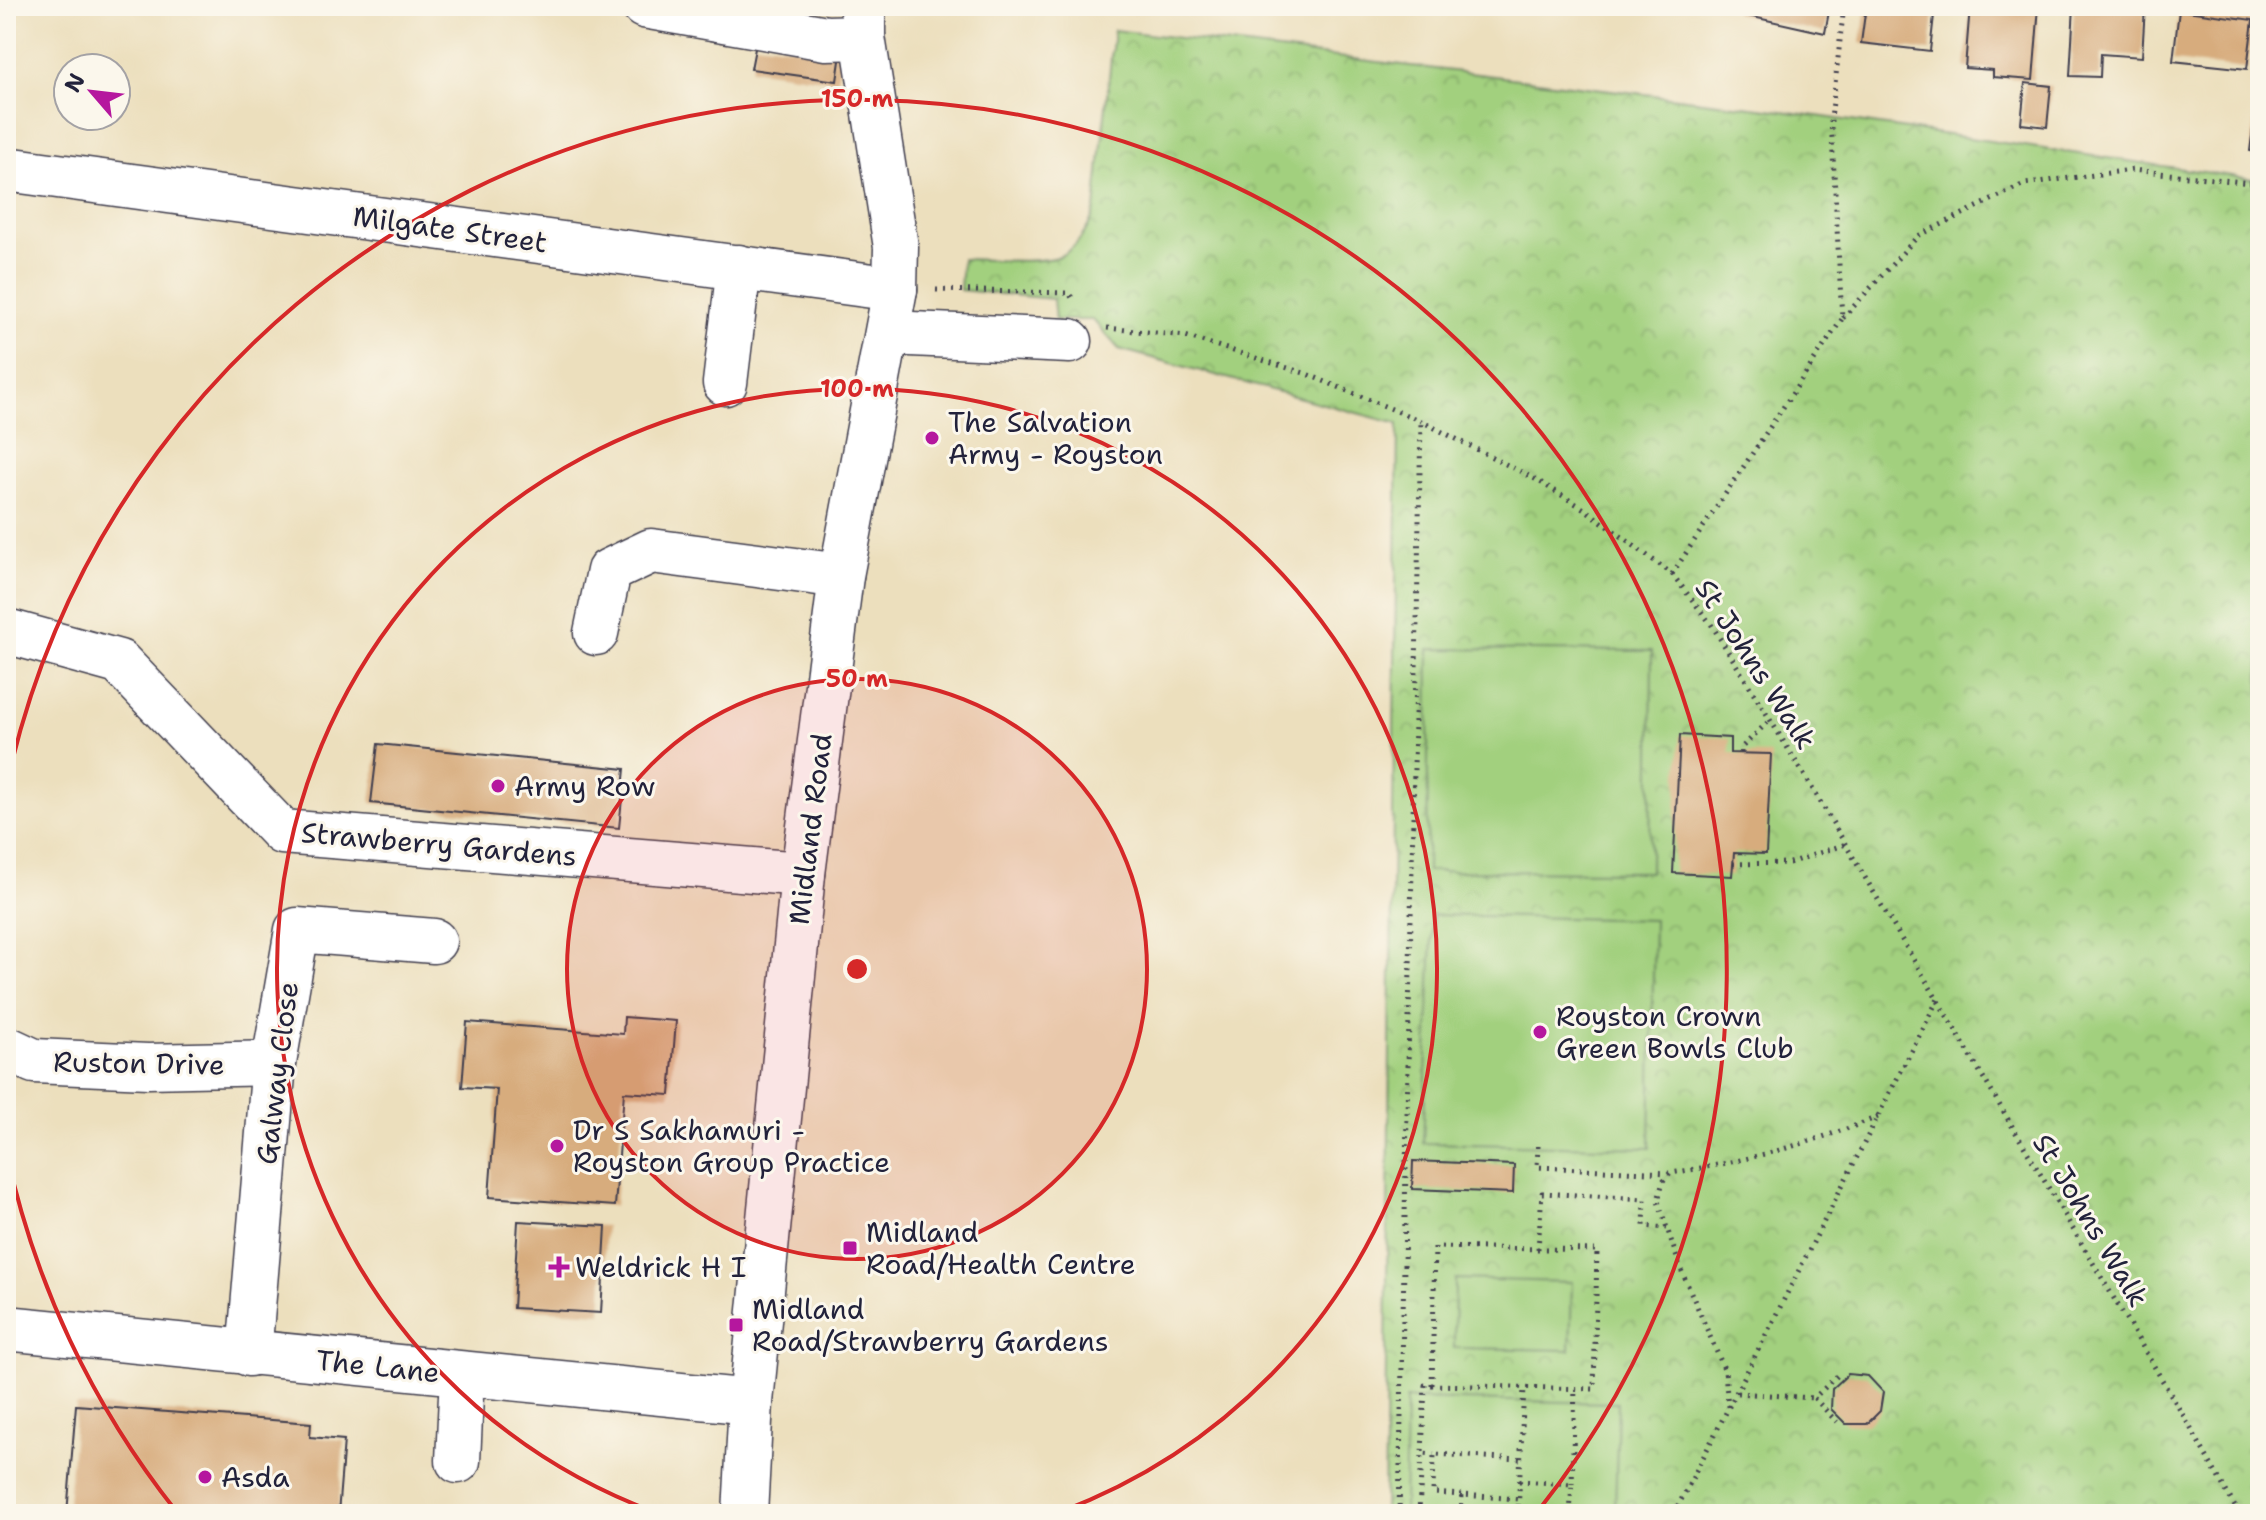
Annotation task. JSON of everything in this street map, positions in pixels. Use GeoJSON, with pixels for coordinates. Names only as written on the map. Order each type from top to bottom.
{"type":"FeatureCollection","features":[{"type":"Feature","properties":{"kind":"street"},"geometry":{"type":"LineString","coordinates":[[644,6],[826,38],[863,21]]}},
{"type":"Feature","properties":{"kind":"street","name":"Midland Road"},"geometry":{"type":"LineString","coordinates":[[745,1514],[751,1402],[803,874],[841,576],[895,289],[896,247],[863,21]]}},
{"type":"Feature","properties":{"kind":"street","name":"Milgate Street"},"geometry":{"type":"LineString","coordinates":[[6,169],[895,289]]}},
{"type":"Feature","properties":{"kind":"street"},"geometry":{"type":"LineString","coordinates":[[725,383],[739,267]]}},
{"type":"Feature","properties":{"kind":"street"},"geometry":{"type":"LineString","coordinates":[[888,333],[1079,323]]}},
{"type":"Feature","properties":{"kind":"street"},"geometry":{"type":"LineString","coordinates":[[596,633],[609,571],[651,551],[841,576]]}},
{"type":"Feature","properties":{"kind":"street","name":"Strawberry Gardens"},"geometry":{"type":"LineString","coordinates":[[6,631],[119,662],[282,832],[803,874]]}},
{"type":"Feature","properties":{"kind":"street","name":"Galway Close"},"geometry":{"type":"LineString","coordinates":[[249,1354],[274,1063],[297,930],[434,941]]}},
{"type":"Feature","properties":{"kind":"street","name":"Ruston Drive"},"geometry":{"type":"LineString","coordinates":[[6,1048],[34,1061],[148,1066],[274,1063]]}},
{"type":"Feature","properties":{"kind":"street","name":"The Lane"},"geometry":{"type":"LineString","coordinates":[[6,1328],[751,1402]]}},
{"type":"Feature","properties":{"kind":"street"},"geometry":{"type":"LineString","coordinates":[[458,1461],[462,1374]]}},
{"type":"Feature","properties":{"kind":"path"},"geometry":{"type":"LineString","coordinates":[[1842,319],[1831,119],[1844,6]]}},
{"type":"Feature","properties":{"kind":"path"},"geometry":{"type":"LineString","coordinates":[[1672,574],[1842,319],[1918,236],[2024,184],[2132,170],[2260,184]]}},
{"type":"Feature","properties":{"kind":"path","name":"St Johns Walk"},"geometry":{"type":"LineString","coordinates":[[895,289],[1069,293],[1079,323],[1185,336],[1304,373],[1421,421],[1535,479],[1586,510],[1672,574],[1711,624],[1846,844],[2239,1514]]}},
{"type":"Feature","properties":{"kind":"path"},"geometry":{"type":"LineString","coordinates":[[1399,1514],[1421,421]]}},
{"type":"Feature","properties":{"kind":"path"},"geometry":{"type":"LineString","coordinates":[[1741,753],[1741,748],[1770,720]]}},
{"type":"Feature","properties":{"kind":"path"},"geometry":{"type":"LineString","coordinates":[[1733,864],[1789,863],[1846,844]]}},
{"type":"Feature","properties":{"kind":"path"},"geometry":{"type":"LineString","coordinates":[[1674,1514],[1938,999]]}},
{"type":"Feature","properties":{"kind":"path"},"geometry":{"type":"LineString","coordinates":[[1538,1146],[1537,1167],[1670,1173],[1742,1159],[1880,1117]]}},
{"type":"Feature","properties":{"kind":"path"},"geometry":{"type":"LineString","coordinates":[[1670,1173],[1663,1181],[1658,1201],[1680,1267],[1725,1371],[1729,1408]]}},
{"type":"Feature","properties":{"kind":"path"},"geometry":{"type":"LineString","coordinates":[[1538,1249],[1542,1193],[1645,1199],[1644,1226],[1667,1228]]}},
{"type":"Feature","properties":{"kind":"path"},"geometry":{"type":"LineString","coordinates":[[1419,1514],[1425,1385],[1594,1389],[1597,1250],[1435,1247],[1432,1385]]}},
{"type":"Feature","properties":{"kind":"path"},"geometry":{"type":"LineString","coordinates":[[1814,1398],[1837,1376]]}},
{"type":"Feature","properties":{"kind":"path"},"geometry":{"type":"LineString","coordinates":[[1518,1514],[1524,1387]]}},
{"type":"Feature","properties":{"kind":"path"},"geometry":{"type":"LineString","coordinates":[[1570,1514],[1575,1388]]}},
{"type":"Feature","properties":{"kind":"path"},"geometry":{"type":"LineString","coordinates":[[1737,1393],[1814,1398],[1837,1422]]}},
{"type":"Feature","properties":{"kind":"path"},"geometry":{"type":"LineString","coordinates":[[1422,1453],[1520,1459]]}},
{"type":"Feature","properties":{"kind":"path"},"geometry":{"type":"LineString","coordinates":[[1434,1454],[1433,1493],[1519,1499]]}},
{"type":"Feature","properties":{"kind":"path"},"geometry":{"type":"LineString","coordinates":[[1519,1481],[1572,1484]]}},
{"type":"Feature","properties":{"kind":"path"},"geometry":{"type":"LineString","coordinates":[[1461,1514],[1462,1495]]}},
{"type":"Feature","properties":{"kind":"green space"},"geometry":{"type":"Polygon","coordinates":[[[1114,30],[1768,109],[2260,180],[2260,1514],[1384,1514],[1398,424],[1119,349],[1093,320],[1055,320],[1053,299],[960,290],[962,259],[1023,261],[1057,257],[1070,250],[1086,231],[1095,209],[1114,30]]]}},
{"type":"Feature","properties":{"kind":"green space"},"geometry":{"type":"Polygon","coordinates":[[[1429,649],[1652,651],[1650,872],[1427,871],[1429,649]]]}},
{"type":"Feature","properties":{"kind":"green space","name":"Royston Crown Green Bowls Club"},"geometry":{"type":"Polygon","coordinates":[[[1433,915],[1654,920],[1650,1148],[1423,1143],[1433,915]]]}},
{"type":"Feature","properties":{"kind":"green space"},"geometry":{"type":"Polygon","coordinates":[[[1455,1279],[1572,1282],[1570,1350],[1454,1348],[1455,1279]]]}},
{"type":"Feature","properties":{"kind":"green space"},"geometry":{"type":"Polygon","coordinates":[[[1406,1399],[1618,1403],[1615,1514],[1404,1514],[1406,1399]]]}},
{"type":"Feature","properties":{"kind":"building"},"geometry":{"type":"Polygon","coordinates":[[[1737,6],[1830,6],[1825,33],[1735,13],[1737,6]]]}},
{"type":"Feature","properties":{"kind":"building"},"geometry":{"type":"Polygon","coordinates":[[[1866,6],[1935,6],[1930,51],[1861,43],[1866,6]]]}},
{"type":"Feature","properties":{"kind":"building"},"geometry":{"type":"Polygon","coordinates":[[[1970,6],[2039,6],[2033,80],[1993,77],[1993,70],[1965,68],[1970,6]]]}},
{"type":"Feature","properties":{"kind":"building"},"geometry":{"type":"Polygon","coordinates":[[[2074,6],[2145,6],[2142,57],[2101,54],[2100,77],[2070,76],[2074,6]]]}},
{"type":"Feature","properties":{"kind":"building"},"geometry":{"type":"Polygon","coordinates":[[[2179,10],[2253,20],[2247,69],[2173,61],[2179,10]]]}},
{"type":"Feature","properties":{"kind":"building"},"geometry":{"type":"Polygon","coordinates":[[[756,43],[841,54],[837,81],[751,69],[756,43]]]}},
{"type":"Feature","properties":{"kind":"building"},"geometry":{"type":"Polygon","coordinates":[[[2025,83],[2051,86],[2047,127],[2021,124],[2025,83]]]}},
{"type":"Feature","properties":{"kind":"building"},"geometry":{"type":"Polygon","coordinates":[[[2260,91],[2260,153],[2250,151],[2260,91]]]}},
{"type":"Feature","properties":{"kind":"building"},"geometry":{"type":"Polygon","coordinates":[[[1680,735],[1730,738],[1730,753],[1771,754],[1766,854],[1734,853],[1732,876],[1673,873],[1680,735]]]}},
{"type":"Feature","properties":{"kind":"building","name":"Army Row"},"geometry":{"type":"Polygon","coordinates":[[[378,744],[625,769],[619,828],[371,803],[378,744]]]}},
{"type":"Feature","properties":{"kind":"building","name":"Dr S Sakhamuri - Royston Group Practice"},"geometry":{"type":"Polygon","coordinates":[[[624,1017],[676,1021],[670,1095],[624,1092],[615,1206],[489,1197],[497,1089],[462,1087],[467,1022],[623,1034],[624,1017]]]}},
{"type":"Feature","properties":{"kind":"building"},"geometry":{"type":"Polygon","coordinates":[[[1413,1161],[1514,1165],[1513,1193],[1412,1189],[1413,1161]]]}},
{"type":"Feature","properties":{"kind":"building","name":"Weldrick H I"},"geometry":{"type":"Polygon","coordinates":[[[518,1221],[606,1226],[601,1313],[513,1308],[518,1221]]]}},
{"type":"Feature","properties":{"kind":"building"},"geometry":{"type":"Polygon","coordinates":[[[1848,1374],[1868,1376],[1883,1392],[1880,1411],[1867,1424],[1846,1424],[1831,1409],[1832,1389],[1848,1374]]]}},
{"type":"Feature","properties":{"kind":"building","name":"Asda"},"geometry":{"type":"Polygon","coordinates":[[[76,1405],[311,1423],[310,1437],[344,1440],[338,1514],[67,1514],[76,1405]]]}},
{"type":"Feature","properties":{"kind":"place","name":"The Salvation Army - Royston"},"geometry":{"type":"Point","coordinates":[932,438]}},
{"type":"Feature","properties":{"kind":"place","name":"Army Row"},"geometry":{"type":"Point","coordinates":[498,786]}},
{"type":"Feature","properties":{"kind":"place","name":"Royston Crown Green Bowls Club"},"geometry":{"type":"Point","coordinates":[1540,1032]}},
{"type":"Feature","properties":{"kind":"place","name":"Dr S Sakhamuri - Royston Group Practice"},"geometry":{"type":"Point","coordinates":[557,1146]}},
{"type":"Feature","properties":{"kind":"place","name":"Midland Road/Health Centre"},"geometry":{"type":"Point","coordinates":[850,1248]}},
{"type":"Feature","properties":{"kind":"place","name":"Weldrick H I"},"geometry":{"type":"Point","coordinates":[559,1267]}},
{"type":"Feature","properties":{"kind":"place","name":"Midland Road/Strawberry Gardens"},"geometry":{"type":"Point","coordinates":[736,1325]}},
{"type":"Feature","properties":{"kind":"place","name":"Asda"},"geometry":{"type":"Point","coordinates":[205,1477]}}]}
